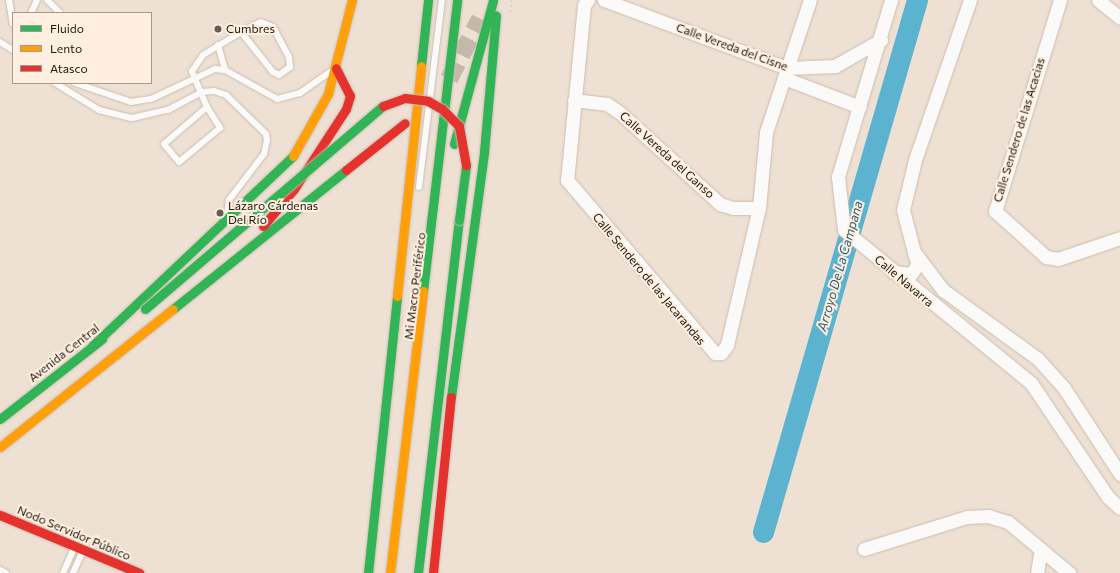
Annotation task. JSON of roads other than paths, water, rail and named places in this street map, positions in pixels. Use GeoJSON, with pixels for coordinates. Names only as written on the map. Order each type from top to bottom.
{"type":"FeatureCollection","features":[{"type":"Feature","properties":{"kind":"main road"},"geometry":{"type":"LineString","coordinates":[[92,346],[226,221],[299,150],[322,109],[336,68],[352,0]]}},
{"type":"Feature","properties":{"kind":"main road"},"geometry":{"type":"LineString","coordinates":[[368,573],[420,53],[428,0]]}},
{"type":"Feature","properties":{"kind":"main road"},"geometry":{"type":"LineString","coordinates":[[390,573],[457,0]]}},
{"type":"Feature","properties":{"kind":"main road"},"geometry":{"type":"LineString","coordinates":[[480,20],[482,0]]}},
{"type":"Feature","properties":{"kind":"main road"},"geometry":{"type":"LineString","coordinates":[[429,234],[493,0]]}},
{"type":"Feature","properties":{"kind":"main road"},"geometry":{"type":"LineString","coordinates":[[433,573],[447,424],[484,152],[497,0]]}},
{"type":"Feature","properties":{"kind":"main road"},"geometry":{"type":"LineString","coordinates":[[415,15],[420,53]]}},
{"type":"Feature","properties":{"kind":"main road"},"geometry":{"type":"LineString","coordinates":[[238,256],[294,189],[346,109],[350,96],[336,68]]}},
{"type":"Feature","properties":{"kind":"main road","name":"Avenida Central"},"geometry":{"type":"LineString","coordinates":[[0,419],[92,346],[145,308],[372,111],[390,101],[405,98],[428,101],[442,109],[458,126],[467,157],[418,573]]}},
{"type":"Feature","properties":{"kind":"main road"},"geometry":{"type":"LineString","coordinates":[[0,447],[405,123]]}},
{"type":"Feature","properties":{"kind":"main road","name":"Nodo Servidor Público"},"geometry":{"type":"LineString","coordinates":[[0,515],[139,573]]}},
{"type":"Feature","properties":{"kind":"street","name":"Calle Sendero de las Jacarandas"},"geometry":{"type":"LineString","coordinates":[[586,3],[574,100],[567,180],[715,353],[721,353],[727,345],[759,208],[766,132],[810,0]]}},
{"type":"Feature","properties":{"kind":"street","name":"Calle Navarra"},"geometry":{"type":"LineString","coordinates":[[891,0],[881,40],[838,177],[849,234],[1032,383],[1108,497],[1120,508]]}},
{"type":"Feature","properties":{"kind":"street","name":"Calle Navarra"},"geometry":{"type":"LineString","coordinates":[[970,0],[915,160],[903,210],[914,252],[943,290],[1038,359],[1064,388],[1120,474]]}},
{"type":"Feature","properties":{"kind":"street","name":"Calle Sendero de las Acacias"},"geometry":{"type":"LineString","coordinates":[[1060,0],[995,211],[1046,257],[1058,259],[1120,238]]}},
{"type":"Feature","properties":{"kind":"street"},"geometry":{"type":"LineString","coordinates":[[1098,0],[1120,18]]}},
{"type":"Feature","properties":{"kind":"street","name":"Calle Vereda del Cisne"},"geometry":{"type":"LineString","coordinates":[[614,2],[786,73],[860,107]]}},
{"type":"Feature","properties":{"kind":"street","name":"Calle Vereda del Cisne"},"geometry":{"type":"LineString","coordinates":[[786,73],[835,66],[881,40]]}},
{"type":"Feature","properties":{"kind":"street","name":"Calle Vereda del Ganso"},"geometry":{"type":"LineString","coordinates":[[574,100],[606,104],[620,112],[720,204],[732,208],[759,208]]}},
{"type":"Feature","properties":{"kind":"street"},"geometry":{"type":"LineString","coordinates":[[894,272],[905,275],[916,270],[914,252]]}},
{"type":"Feature","properties":{"kind":"street"},"geometry":{"type":"LineString","coordinates":[[864,549],[978,515],[1008,522],[1041,549],[1065,572]]}},
{"type":"Feature","properties":{"kind":"street"},"geometry":{"type":"LineString","coordinates":[[1037,573],[1041,549]]}},
{"type":"Feature","properties":{"kind":"lane"},"geometry":{"type":"LineString","coordinates":[[9,0],[12,18]]}},
{"type":"Feature","properties":{"kind":"lane"},"geometry":{"type":"LineString","coordinates":[[32,12],[37,0]]}},
{"type":"Feature","properties":{"kind":"lane"},"geometry":{"type":"LineString","coordinates":[[47,0],[59,12]]}},
{"type":"Feature","properties":{"kind":"lane"},"geometry":{"type":"LineString","coordinates":[[418,196],[442,0]]}},
{"type":"Feature","properties":{"kind":"lane"},"geometry":{"type":"LineString","coordinates":[[426,188],[449,0]]}},
{"type":"Feature","properties":{"kind":"lane"},"geometry":{"type":"LineString","coordinates":[[207,107],[164,144],[179,162],[220,128],[207,107],[202,92],[194,77],[193,65],[218,45],[241,32],[261,22],[273,27],[289,57],[290,67],[279,75],[273,72],[241,32]]}},
{"type":"Feature","properties":{"kind":"lane"},"geometry":{"type":"LineString","coordinates":[[0,42],[12,49]]}},
{"type":"Feature","properties":{"kind":"lane"},"geometry":{"type":"LineString","coordinates":[[218,45],[225,70]]}},
{"type":"Feature","properties":{"kind":"lane"},"geometry":{"type":"LineString","coordinates":[[78,84],[131,102],[151,99],[206,71],[225,70],[277,100],[300,93],[336,68]]}},
{"type":"Feature","properties":{"kind":"lane"},"geometry":{"type":"LineString","coordinates":[[57,84],[99,110],[132,118],[168,110],[202,92],[226,95],[266,134],[264,154],[229,200],[226,221]]}},
{"type":"Feature","properties":{"kind":"lane","name":"Mi Macro Periférico"},"geometry":{"type":"LineString","coordinates":[[374,573],[402,336]]}},
{"type":"Feature","properties":{"kind":"lane"},"geometry":{"type":"LineString","coordinates":[[63,573],[74,546]]}},
{"type":"Feature","properties":{"kind":"lane"},"geometry":{"type":"LineString","coordinates":[[73,573],[84,550]]}},
{"type":"Feature","properties":{"kind":"lane"},"geometry":{"type":"LineString","coordinates":[[0,570],[6,573]]}},
{"type":"Feature","properties":{"kind":"waterway","name":"Arroyo De La Campana"},"geometry":{"type":"LineString","coordinates":[[763,532],[917,0]]}},
{"type":"Feature","properties":{"kind":"tunnel"},"geometry":{"type":"LineString","coordinates":[[449,79],[480,19]]}},
{"type":"Feature","properties":{"kind":"place","name":"Cumbres"},"geometry":{"type":"Point","coordinates":[218,29]}},
{"type":"Feature","properties":{"kind":"place","name":"Lázaro Cárdenas Del Río"},"geometry":{"type":"Point","coordinates":[220,213]}}]}
